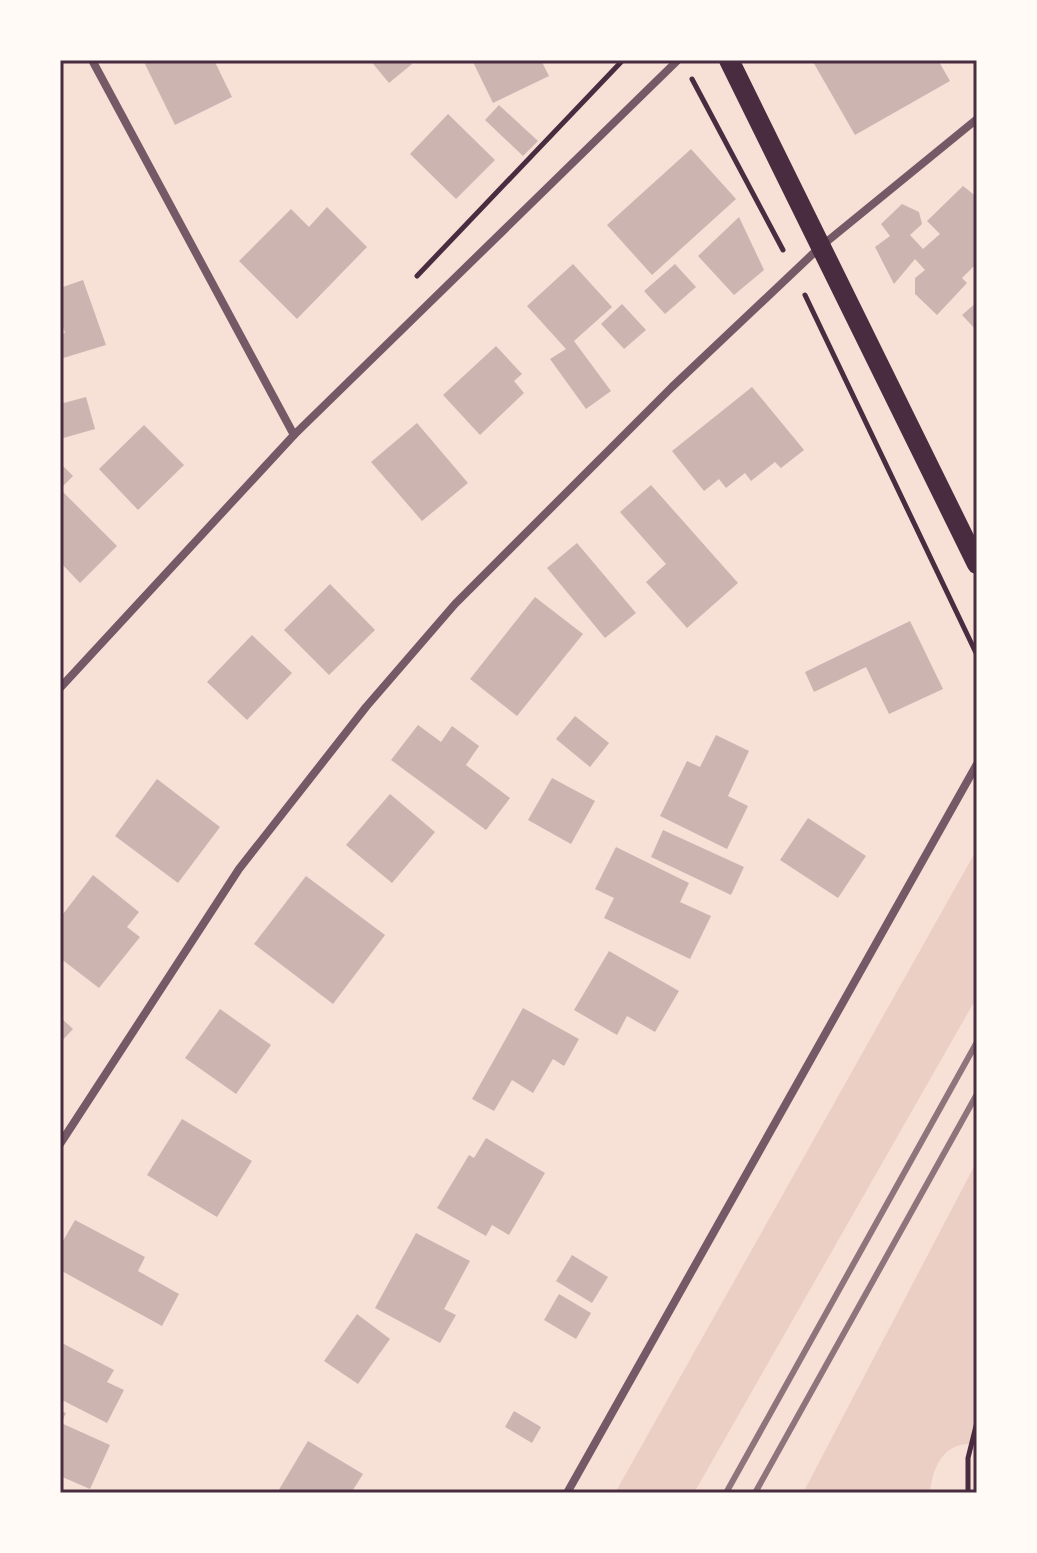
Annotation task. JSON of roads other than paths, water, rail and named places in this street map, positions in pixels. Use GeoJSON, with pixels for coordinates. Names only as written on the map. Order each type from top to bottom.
{"type":"FeatureCollection","features":[{"type":"Feature","properties":{"kind":"main road"},"geometry":{"type":"LineString","coordinates":[[729,60],[977,564]]}},
{"type":"Feature","properties":{"kind":"street"},"geometry":{"type":"LineString","coordinates":[[92,60],[294,435]]}},
{"type":"Feature","properties":{"kind":"street"},"geometry":{"type":"LineString","coordinates":[[60,688],[294,435],[678,60]]}},
{"type":"Feature","properties":{"kind":"street"},"geometry":{"type":"LineString","coordinates":[[60,1144],[239,869],[366,707],[466,593],[672,387],[819,248],[977,119]]}},
{"type":"Feature","properties":{"kind":"street"},"geometry":{"type":"LineString","coordinates":[[567,1493],[977,764]]}},
{"type":"Feature","properties":{"kind":"railway"},"geometry":{"type":"LineString","coordinates":[[726,1493],[977,1042]]}},
{"type":"Feature","properties":{"kind":"railway"},"geometry":{"type":"LineString","coordinates":[[755,1493],[977,1094]]}}]}
